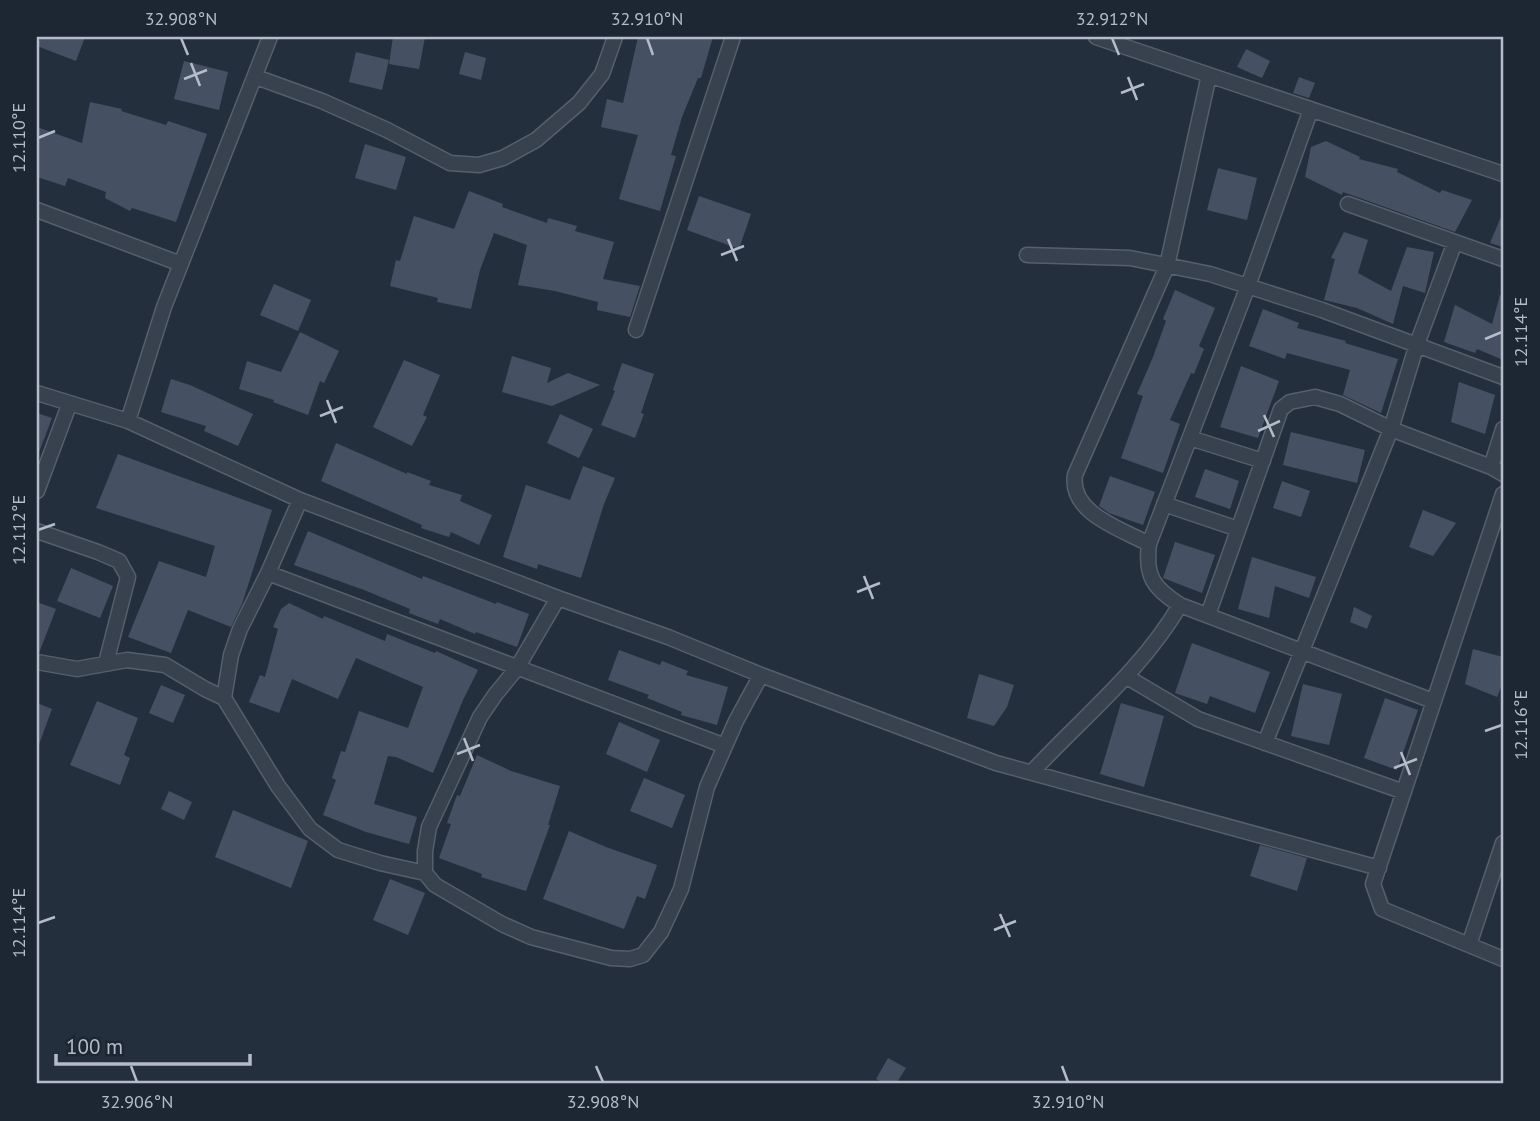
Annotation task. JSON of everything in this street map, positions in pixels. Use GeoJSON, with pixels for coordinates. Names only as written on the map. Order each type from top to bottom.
{"type":"FeatureCollection","features":[{"type":"Feature","properties":{"kind":"street"},"geometry":{"type":"LineString","coordinates":[[128,421],[164,307],[270,37]]}},
{"type":"Feature","properties":{"kind":"street"},"geometry":{"type":"LineString","coordinates":[[256,77],[321,101],[387,130],[450,163],[479,165],[503,158],[536,140],[579,103],[602,74],[615,37]]}},
{"type":"Feature","properties":{"kind":"street"},"geometry":{"type":"LineString","coordinates":[[636,330],[733,37]]}},
{"type":"Feature","properties":{"kind":"street"},"geometry":{"type":"LineString","coordinates":[[1096,37],[1503,174]]}},
{"type":"Feature","properties":{"kind":"street"},"geometry":{"type":"LineString","coordinates":[[1149,544],[1085,509],[1077,498],[1074,485],[1086,450],[1167,266],[1209,75]]}},
{"type":"Feature","properties":{"kind":"street"},"geometry":{"type":"LineString","coordinates":[[1311,109],[1248,286],[1149,544],[1147,565],[1153,582],[1164,595],[1180,605],[1433,701]]}},
{"type":"Feature","properties":{"kind":"street"},"geometry":{"type":"LineString","coordinates":[[1348,204],[1503,259]]}},
{"type":"Feature","properties":{"kind":"street"},"geometry":{"type":"LineString","coordinates":[[37,210],[181,264]]}},
{"type":"Feature","properties":{"kind":"street"},"geometry":{"type":"LineString","coordinates":[[1265,743],[1391,429],[1417,344],[1455,242]]}},
{"type":"Feature","properties":{"kind":"street"},"geometry":{"type":"LineString","coordinates":[[1027,255],[1130,258],[1210,274],[1417,344],[1503,377]]}},
{"type":"Feature","properties":{"kind":"street"},"geometry":{"type":"LineString","coordinates":[[37,393],[128,421],[300,500],[1011,768],[1379,868]]}},
{"type":"Feature","properties":{"kind":"street"},"geometry":{"type":"LineString","coordinates":[[1208,615],[1281,409],[1290,402],[1315,397],[1340,404],[1391,429],[1497,470],[1503,429]]}},
{"type":"Feature","properties":{"kind":"street"},"geometry":{"type":"LineString","coordinates":[[37,491],[69,405]]}},
{"type":"Feature","properties":{"kind":"street"},"geometry":{"type":"LineString","coordinates":[[1190,438],[1263,461]]}},
{"type":"Feature","properties":{"kind":"street"},"geometry":{"type":"LineString","coordinates":[[1503,494],[1373,884],[1381,909],[1503,959]]}},
{"type":"Feature","properties":{"kind":"street"},"geometry":{"type":"LineString","coordinates":[[224,698],[231,654],[240,629],[300,500]]}},
{"type":"Feature","properties":{"kind":"street"},"geometry":{"type":"LineString","coordinates":[[1164,504],[1238,529]]}},
{"type":"Feature","properties":{"kind":"street"},"geometry":{"type":"LineString","coordinates":[[37,531],[119,561],[128,577],[106,663]]}},
{"type":"Feature","properties":{"kind":"street"},"geometry":{"type":"LineString","coordinates":[[268,573],[725,746]]}},
{"type":"Feature","properties":{"kind":"street"},"geometry":{"type":"LineString","coordinates":[[425,873],[429,827],[480,717],[517,668],[558,598]]}},
{"type":"Feature","properties":{"kind":"street"},"geometry":{"type":"LineString","coordinates":[[1032,772],[1127,677],[1164,633],[1180,605]]}},
{"type":"Feature","properties":{"kind":"street"},"geometry":{"type":"LineString","coordinates":[[37,662],[77,669],[127,660],[165,664],[224,698],[278,786],[310,829],[338,850],[425,873],[435,885],[502,924],[531,936],[611,958],[630,959],[643,955],[661,932],[681,889],[707,787],[761,676]]}},
{"type":"Feature","properties":{"kind":"street"},"geometry":{"type":"LineString","coordinates":[[1127,677],[1198,719],[1404,792]]}},
{"type":"Feature","properties":{"kind":"street"},"geometry":{"type":"LineString","coordinates":[[1469,945],[1503,843]]}},
{"type":"Feature","properties":{"kind":"building"},"geometry":{"type":"Polygon","coordinates":[[[41,37],[85,37],[76,61],[37,46],[41,37]]]}},
{"type":"Feature","properties":{"kind":"building"},"geometry":{"type":"Polygon","coordinates":[[[393,37],[425,37],[419,69],[389,64],[393,37]]]}},
{"type":"Feature","properties":{"kind":"building"},"geometry":{"type":"Polygon","coordinates":[[[638,37],[713,37],[701,78],[698,78],[682,117],[671,155],[676,156],[660,211],[619,199],[638,135],[601,127],[607,99],[623,103],[638,37]]]}},
{"type":"Feature","properties":{"kind":"building"},"geometry":{"type":"Polygon","coordinates":[[[1246,49],[1270,61],[1262,78],[1237,67],[1246,49]]]}},
{"type":"Feature","properties":{"kind":"building"},"geometry":{"type":"Polygon","coordinates":[[[356,52],[389,60],[382,90],[349,82],[356,52]]]}},
{"type":"Feature","properties":{"kind":"building"},"geometry":{"type":"Polygon","coordinates":[[[465,52],[486,58],[481,80],[459,74],[465,52]]]}},
{"type":"Feature","properties":{"kind":"building"},"geometry":{"type":"Polygon","coordinates":[[[184,61],[228,72],[219,110],[174,99],[184,61]]]}},
{"type":"Feature","properties":{"kind":"building"},"geometry":{"type":"Polygon","coordinates":[[[1299,77],[1315,83],[1309,98],[1293,93],[1299,77]]]}},
{"type":"Feature","properties":{"kind":"building"},"geometry":{"type":"Polygon","coordinates":[[[90,102],[122,109],[121,111],[166,125],[168,121],[207,134],[176,222],[132,208],[130,211],[105,198],[106,192],[68,178],[65,186],[37,177],[37,127],[82,143],[90,102]]]}},
{"type":"Feature","properties":{"kind":"building"},"geometry":{"type":"Polygon","coordinates":[[[1326,141],[1360,157],[1359,159],[1398,169],[1397,172],[1440,193],[1442,190],[1472,200],[1455,232],[1343,192],[1342,195],[1305,177],[1311,147],[1326,141]]]}},
{"type":"Feature","properties":{"kind":"building"},"geometry":{"type":"Polygon","coordinates":[[[365,144],[406,157],[396,190],[355,178],[365,144]]]}},
{"type":"Feature","properties":{"kind":"building"},"geometry":{"type":"Polygon","coordinates":[[[1218,168],[1257,178],[1247,220],[1207,210],[1218,168]]]}},
{"type":"Feature","properties":{"kind":"building"},"geometry":{"type":"Polygon","coordinates":[[[469,191],[503,204],[502,207],[547,223],[548,218],[577,226],[575,231],[614,242],[603,279],[640,286],[630,317],[597,310],[598,302],[518,285],[527,245],[494,233],[480,270],[471,309],[437,302],[438,298],[390,286],[396,260],[400,261],[414,216],[454,229],[469,191]]]}},
{"type":"Feature","properties":{"kind":"building"},"geometry":{"type":"Polygon","coordinates":[[[699,196],[751,214],[739,249],[687,230],[699,196]]]}},
{"type":"Feature","properties":{"kind":"building"},"geometry":{"type":"Polygon","coordinates":[[[1503,212],[1503,247],[1490,243],[1503,212]]]}},
{"type":"Feature","properties":{"kind":"building"},"geometry":{"type":"Polygon","coordinates":[[[1344,232],[1368,240],[1358,273],[1391,291],[1407,247],[1434,252],[1425,293],[1403,286],[1393,324],[1357,308],[1324,300],[1335,259],[1331,258],[1344,232]]]}},
{"type":"Feature","properties":{"kind":"building"},"geometry":{"type":"Polygon","coordinates":[[[274,284],[311,300],[298,331],[260,315],[274,284]]]}},
{"type":"Feature","properties":{"kind":"building"},"geometry":{"type":"Polygon","coordinates":[[[1175,290],[1215,308],[1199,346],[1204,349],[1194,374],[1191,373],[1170,420],[1180,424],[1163,473],[1121,458],[1143,396],[1137,394],[1153,357],[1166,321],[1163,319],[1175,290]]]}},
{"type":"Feature","properties":{"kind":"building"},"geometry":{"type":"Polygon","coordinates":[[[1500,295],[1503,295],[1503,360],[1477,349],[1475,353],[1444,342],[1455,305],[1492,324],[1500,295]]]}},
{"type":"Feature","properties":{"kind":"building"},"geometry":{"type":"Polygon","coordinates":[[[1263,309],[1299,323],[1297,328],[1398,359],[1381,413],[1343,395],[1350,370],[1287,353],[1285,359],[1249,346],[1263,309]]]}},
{"type":"Feature","properties":{"kind":"building"},"geometry":{"type":"Polygon","coordinates":[[[300,332],[339,351],[324,383],[320,381],[308,415],[239,389],[247,361],[281,372],[300,332]]]}},
{"type":"Feature","properties":{"kind":"building"},"geometry":{"type":"Polygon","coordinates":[[[512,356],[551,368],[547,383],[568,373],[600,385],[552,406],[502,392],[512,356]]]}},
{"type":"Feature","properties":{"kind":"building"},"geometry":{"type":"Polygon","coordinates":[[[404,360],[440,375],[423,415],[427,417],[412,446],[373,427],[404,360]]]}},
{"type":"Feature","properties":{"kind":"building"},"geometry":{"type":"Polygon","coordinates":[[[622,363],[654,374],[635,438],[601,425],[615,391],[613,390],[622,363]]]}},
{"type":"Feature","properties":{"kind":"building"},"geometry":{"type":"Polygon","coordinates":[[[1241,366],[1279,381],[1258,438],[1220,427],[1241,366]]]}},
{"type":"Feature","properties":{"kind":"building"},"geometry":{"type":"Polygon","coordinates":[[[171,379],[253,414],[238,446],[204,431],[206,426],[161,412],[171,379]]]}},
{"type":"Feature","properties":{"kind":"building"},"geometry":{"type":"Polygon","coordinates":[[[1459,382],[1495,395],[1485,434],[1451,422],[1459,382]]]}},
{"type":"Feature","properties":{"kind":"building"},"geometry":{"type":"Polygon","coordinates":[[[37,413],[52,418],[38,455],[37,455],[37,413]]]}},
{"type":"Feature","properties":{"kind":"building"},"geometry":{"type":"Polygon","coordinates":[[[560,414],[593,429],[579,458],[547,443],[560,414]]]}},
{"type":"Feature","properties":{"kind":"building"},"geometry":{"type":"Polygon","coordinates":[[[1291,432],[1365,450],[1357,483],[1283,465],[1291,432]]]}},
{"type":"Feature","properties":{"kind":"building"},"geometry":{"type":"Polygon","coordinates":[[[336,443],[407,474],[431,481],[429,485],[462,495],[460,501],[492,515],[479,545],[451,532],[449,537],[421,528],[422,525],[321,481],[336,443]]]}},
{"type":"Feature","properties":{"kind":"building"},"geometry":{"type":"Polygon","coordinates":[[[118,454],[272,510],[242,604],[231,627],[188,610],[171,653],[128,637],[159,561],[206,577],[215,546],[96,508],[118,454]]]}},
{"type":"Feature","properties":{"kind":"building"},"geometry":{"type":"Polygon","coordinates":[[[583,466],[615,478],[581,578],[538,564],[537,569],[503,557],[526,485],[570,500],[583,466]]]}},
{"type":"Feature","properties":{"kind":"building"},"geometry":{"type":"Polygon","coordinates":[[[1205,469],[1239,481],[1230,509],[1195,497],[1205,469]]]}},
{"type":"Feature","properties":{"kind":"building"},"geometry":{"type":"Polygon","coordinates":[[[1110,476],[1155,492],[1143,525],[1109,513],[1099,506],[1110,476]]]}},
{"type":"Feature","properties":{"kind":"building"},"geometry":{"type":"Polygon","coordinates":[[[1282,481],[1310,491],[1301,517],[1273,508],[1282,481]]]}},
{"type":"Feature","properties":{"kind":"building"},"geometry":{"type":"Polygon","coordinates":[[[1423,510],[1456,523],[1433,556],[1409,547],[1423,510]]]}},
{"type":"Feature","properties":{"kind":"building"},"geometry":{"type":"Polygon","coordinates":[[[308,531],[422,579],[423,576],[529,614],[517,647],[476,632],[475,634],[440,619],[438,624],[409,613],[410,609],[364,590],[294,565],[308,531]]]}},
{"type":"Feature","properties":{"kind":"building"},"geometry":{"type":"Polygon","coordinates":[[[1175,542],[1215,555],[1202,593],[1163,578],[1175,542]]]}},
{"type":"Feature","properties":{"kind":"building"},"geometry":{"type":"Polygon","coordinates":[[[1252,557],[1316,577],[1309,598],[1275,586],[1269,618],[1238,609],[1252,557]]]}},
{"type":"Feature","properties":{"kind":"building"},"geometry":{"type":"Polygon","coordinates":[[[71,568],[113,586],[100,618],[57,601],[71,568]]]}},
{"type":"Feature","properties":{"kind":"building"},"geometry":{"type":"Polygon","coordinates":[[[37,602],[56,609],[39,653],[37,653],[37,602]]]}},
{"type":"Feature","properties":{"kind":"building"},"geometry":{"type":"Polygon","coordinates":[[[289,603],[323,619],[324,616],[385,641],[387,634],[435,653],[436,651],[478,670],[433,773],[388,756],[374,804],[417,817],[409,844],[366,832],[323,815],[336,780],[332,778],[341,751],[345,752],[359,711],[408,728],[423,687],[356,658],[338,699],[292,679],[279,713],[249,702],[260,675],[265,677],[278,629],[273,627],[281,609],[289,603]]]}},
{"type":"Feature","properties":{"kind":"building"},"geometry":{"type":"Polygon","coordinates":[[[1354,607],[1372,616],[1367,629],[1350,622],[1354,607]]]}},
{"type":"Feature","properties":{"kind":"building"},"geometry":{"type":"Polygon","coordinates":[[[1192,643],[1270,672],[1255,713],[1210,696],[1207,704],[1175,693],[1192,643]]]}},
{"type":"Feature","properties":{"kind":"building"},"geometry":{"type":"Polygon","coordinates":[[[1473,649],[1503,657],[1503,682],[1497,697],[1465,684],[1473,649]]]}},
{"type":"Feature","properties":{"kind":"building"},"geometry":{"type":"Polygon","coordinates":[[[619,650],[660,665],[662,661],[688,671],[686,675],[728,687],[717,725],[681,715],[682,712],[647,698],[649,695],[608,680],[619,650]]]}},
{"type":"Feature","properties":{"kind":"building"},"geometry":{"type":"Polygon","coordinates":[[[979,674],[1014,685],[1007,707],[994,726],[967,718],[979,674]]]}},
{"type":"Feature","properties":{"kind":"building"},"geometry":{"type":"Polygon","coordinates":[[[1303,684],[1342,694],[1329,745],[1291,736],[1303,684]]]}},
{"type":"Feature","properties":{"kind":"building"},"geometry":{"type":"Polygon","coordinates":[[[161,685],[185,695],[173,723],[149,713],[161,685]]]}},
{"type":"Feature","properties":{"kind":"building"},"geometry":{"type":"Polygon","coordinates":[[[1385,698],[1418,710],[1397,770],[1364,758],[1385,698]]]}},
{"type":"Feature","properties":{"kind":"building"},"geometry":{"type":"Polygon","coordinates":[[[97,701],[138,718],[124,755],[130,758],[120,785],[70,765],[97,701]]]}},
{"type":"Feature","properties":{"kind":"building"},"geometry":{"type":"Polygon","coordinates":[[[37,703],[52,709],[38,747],[37,747],[37,703]]]}},
{"type":"Feature","properties":{"kind":"building"},"geometry":{"type":"Polygon","coordinates":[[[1121,703],[1164,716],[1144,787],[1100,774],[1121,703]]]}},
{"type":"Feature","properties":{"kind":"building"},"geometry":{"type":"Polygon","coordinates":[[[619,722],[660,740],[647,772],[606,754],[619,722]]]}},
{"type":"Feature","properties":{"kind":"building"},"geometry":{"type":"Polygon","coordinates":[[[477,755],[511,771],[560,786],[550,825],[526,891],[481,877],[482,874],[439,858],[451,824],[447,823],[457,795],[460,796],[477,755]]]}},
{"type":"Feature","properties":{"kind":"building"},"geometry":{"type":"Polygon","coordinates":[[[644,778],[685,795],[672,828],[630,811],[644,778]]]}},
{"type":"Feature","properties":{"kind":"building"},"geometry":{"type":"Polygon","coordinates":[[[169,791],[192,802],[184,820],[161,809],[169,791]]]}},
{"type":"Feature","properties":{"kind":"building"},"geometry":{"type":"Polygon","coordinates":[[[233,810],[308,841],[291,888],[215,857],[233,810]]]}},
{"type":"Feature","properties":{"kind":"building"},"geometry":{"type":"Polygon","coordinates":[[[569,831],[657,865],[645,899],[637,896],[624,929],[543,899],[569,831]]]}},
{"type":"Feature","properties":{"kind":"building"},"geometry":{"type":"Polygon","coordinates":[[[1260,845],[1307,858],[1297,891],[1250,876],[1260,845]]]}},
{"type":"Feature","properties":{"kind":"building"},"geometry":{"type":"Polygon","coordinates":[[[390,879],[425,893],[408,935],[373,920],[390,879]]]}},
{"type":"Feature","properties":{"kind":"building"},"geometry":{"type":"Polygon","coordinates":[[[888,1058],[906,1068],[896,1084],[885,1084],[876,1079],[888,1058]]]}}]}
